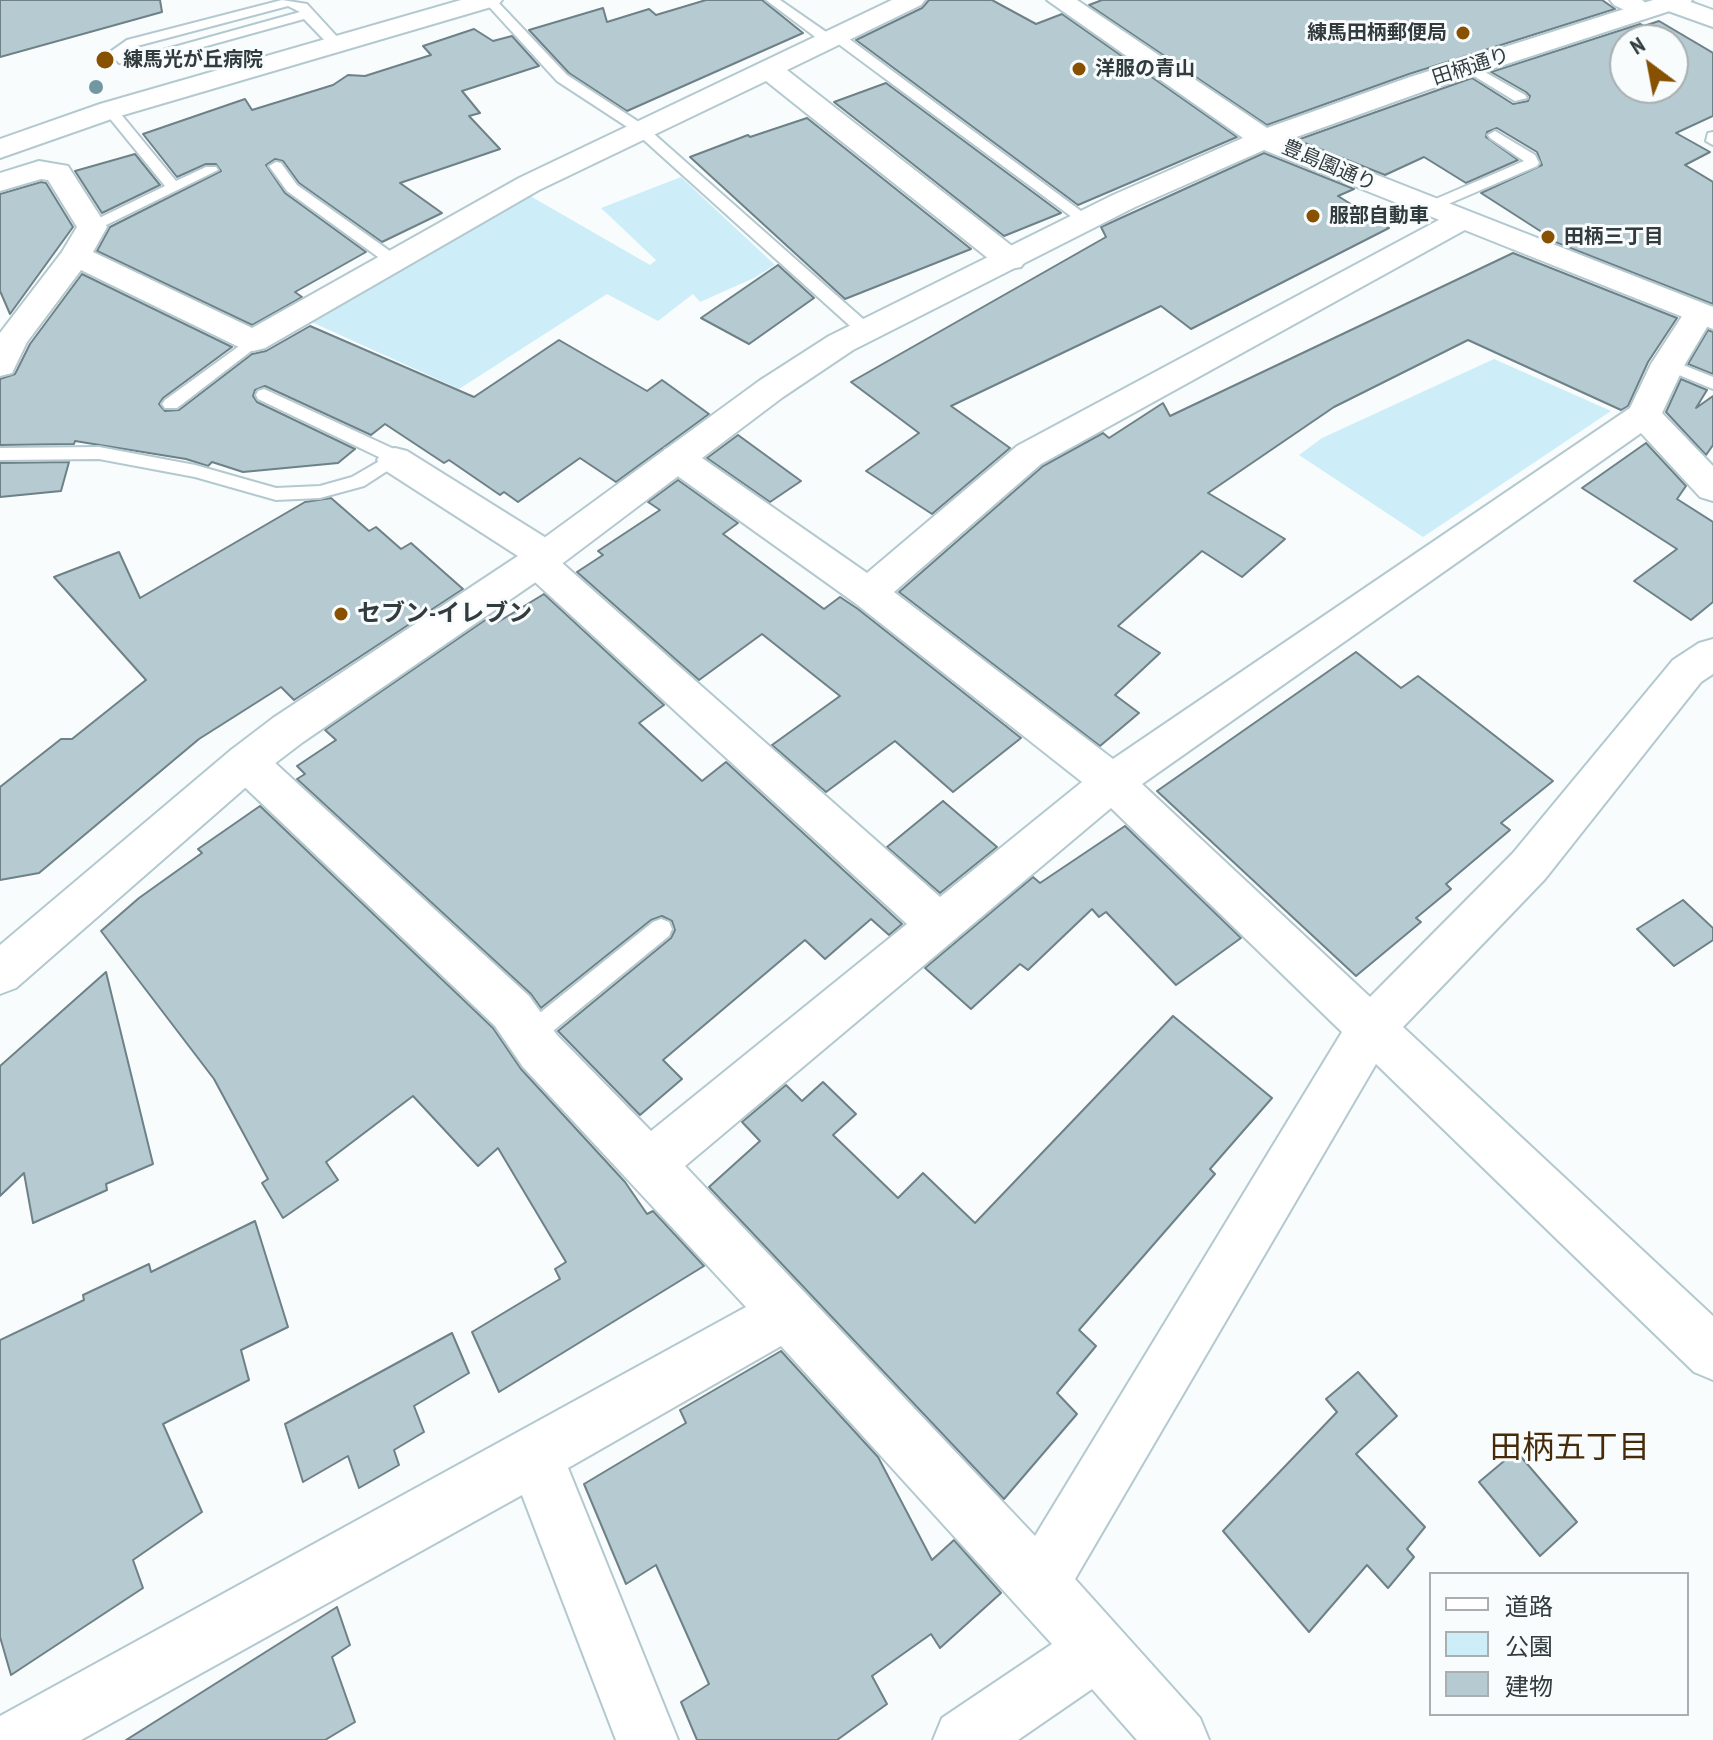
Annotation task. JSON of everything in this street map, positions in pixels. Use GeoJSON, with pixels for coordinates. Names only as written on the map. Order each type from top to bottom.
{"type":"FeatureCollection","features":[{"type":"Feature","properties":{"kind":"street"},"geometry":{"type":"LineString","coordinates":[[0,137],[110,110],[489,0]]}},
{"type":"Feature","properties":{"kind":"street"},"geometry":{"type":"LineString","coordinates":[[76,255],[253,341],[529,184],[912,0]]}},
{"type":"Feature","properties":{"kind":"street","name":"豊島園通り"},"geometry":{"type":"LineString","coordinates":[[1060,0],[1264,139],[1706,316]]}},
{"type":"Feature","properties":{"kind":"street"},"geometry":{"type":"LineString","coordinates":[[1674,2],[1713,19]]}},
{"type":"Feature","properties":{"kind":"street","name":"田柄通り"},"geometry":{"type":"LineString","coordinates":[[0,973],[246,762],[288,730],[542,559],[782,381],[865,330],[1085,220],[1264,139],[1633,6],[1674,2]]}},
{"type":"Feature","properties":{"kind":"street"},"geometry":{"type":"LineString","coordinates":[[767,68],[1010,260]]}},
{"type":"Feature","properties":{"kind":"street"},"geometry":{"type":"LineString","coordinates":[[0,149],[110,110]]}},
{"type":"Feature","properties":{"kind":"street"},"geometry":{"type":"LineString","coordinates":[[0,182],[39,170],[58,172],[92,227],[76,255],[12,340],[0,365]]}},
{"type":"Feature","properties":{"kind":"street"},"geometry":{"type":"LineString","coordinates":[[868,593],[1029,455],[1461,220]]}},
{"type":"Feature","properties":{"kind":"street"},"geometry":{"type":"LineString","coordinates":[[649,1164],[1112,782],[1644,415],[1668,364],[1706,316]]}},
{"type":"Feature","properties":{"kind":"street"},"geometry":{"type":"LineString","coordinates":[[1644,415],[1713,488]]}},
{"type":"Feature","properties":{"kind":"street"},"geometry":{"type":"LineString","coordinates":[[677,458],[868,593],[1112,782],[1713,1353]]}},
{"type":"Feature","properties":{"kind":"street"},"geometry":{"type":"LineString","coordinates":[[395,460],[542,559],[939,925]]}},
{"type":"Feature","properties":{"kind":"street"},"geometry":{"type":"LineString","coordinates":[[1039,1584],[1371,1028],[1529,866],[1687,671],[1713,654]]}},
{"type":"Feature","properties":{"kind":"street"},"geometry":{"type":"LineString","coordinates":[[246,762],[512,1011],[540,1051],[1039,1584],[1178,1740]]}},
{"type":"Feature","properties":{"kind":"street"},"geometry":{"type":"LineString","coordinates":[[19,1740],[535,1456],[787,1313]]}},
{"type":"Feature","properties":{"kind":"street"},"geometry":{"type":"LineString","coordinates":[[535,1456],[647,1740]]}},
{"type":"Feature","properties":{"kind":"street"},"geometry":{"type":"LineString","coordinates":[[964,1740],[1097,1650]]}},
{"type":"Feature","properties":{"kind":"lane"},"geometry":{"type":"LineString","coordinates":[[489,0],[562,78],[640,129],[865,330]]}},
{"type":"Feature","properties":{"kind":"lane"},"geometry":{"type":"LineString","coordinates":[[772,0],[831,37],[1085,220]]}},
{"type":"Feature","properties":{"kind":"lane"},"geometry":{"type":"LineString","coordinates":[[298,12],[146,59],[124,60],[117,52],[132,43],[289,2],[298,12],[313,19],[336,44]]}},
{"type":"Feature","properties":{"kind":"lane"},"geometry":{"type":"LineString","coordinates":[[1469,67],[1520,98]]}},
{"type":"Feature","properties":{"kind":"lane"},"geometry":{"type":"LineString","coordinates":[[110,110],[174,188]]}},
{"type":"Feature","properties":{"kind":"lane"},"geometry":{"type":"LineString","coordinates":[[1429,207],[1532,163],[1530,158],[1495,135]]}},
{"type":"Feature","properties":{"kind":"lane"},"geometry":{"type":"LineString","coordinates":[[276,166],[292,188],[395,262]]}},
{"type":"Feature","properties":{"kind":"lane"},"geometry":{"type":"LineString","coordinates":[[92,227],[211,170]]}},
{"type":"Feature","properties":{"kind":"lane"},"geometry":{"type":"LineString","coordinates":[[171,404],[253,341]]}},
{"type":"Feature","properties":{"kind":"lane"},"geometry":{"type":"LineString","coordinates":[[1668,364],[1713,383]]}},
{"type":"Feature","properties":{"kind":"lane"},"geometry":{"type":"LineString","coordinates":[[0,454],[99,453],[195,471],[276,494],[320,492],[358,482],[395,460],[388,453],[264,395]]}},
{"type":"Feature","properties":{"kind":"lane"},"geometry":{"type":"LineString","coordinates":[[529,1036],[661,929]]}},
{"type":"Feature","properties":{"kind":"green space"},"geometry":{"type":"Polygon","coordinates":[[[681,177],[775,265],[700,302],[693,294],[658,321],[607,294],[459,389],[307,320],[525,193],[650,265],[656,260],[601,208],[681,177]]]}},
{"type":"Feature","properties":{"kind":"green space"},"geometry":{"type":"Polygon","coordinates":[[[1494,359],[1611,411],[1423,537],[1299,455],[1322,438],[1494,359]]]}},
{"type":"Feature","properties":{"kind":"building"},"geometry":{"type":"Polygon","coordinates":[[[0,0],[160,0],[162,12],[0,57],[0,0]]]}},
{"type":"Feature","properties":{"kind":"building"},"geometry":{"type":"Polygon","coordinates":[[[706,0],[762,0],[803,33],[627,111],[569,73],[529,30],[603,8],[607,22],[649,9],[656,15],[706,0]]]}},
{"type":"Feature","properties":{"kind":"building"},"geometry":{"type":"Polygon","coordinates":[[[929,0],[992,0],[1036,24],[1062,14],[1237,137],[1078,205],[856,40],[922,8],[929,0]]]}},
{"type":"Feature","properties":{"kind":"building"},"geometry":{"type":"Polygon","coordinates":[[[1102,0],[1602,0],[1615,9],[1409,74],[1267,125],[1089,5],[1102,0]]]}},
{"type":"Feature","properties":{"kind":"building"},"geometry":{"type":"Polygon","coordinates":[[[474,29],[493,41],[512,36],[539,66],[462,91],[480,113],[469,116],[500,149],[400,183],[442,213],[382,242],[299,183],[283,161],[275,159],[266,165],[285,193],[366,252],[295,292],[302,297],[252,325],[97,251],[110,227],[221,171],[216,164],[206,164],[177,177],[143,134],[245,99],[252,110],[333,85],[348,75],[365,76],[431,55],[423,46],[474,29]]]}},
{"type":"Feature","properties":{"kind":"building"},"geometry":{"type":"Polygon","coordinates":[[[1609,34],[1609,104],[1689,104],[1689,39],[1713,53],[1713,116],[1676,133],[1710,152],[1685,165],[1713,182],[1713,304],[1545,238],[1548,236],[1481,193],[1542,165],[1537,152],[1497,128],[1487,132],[1486,137],[1518,160],[1466,183],[1424,157],[1385,175],[1297,140],[1472,78],[1513,104],[1528,101],[1530,96],[1526,92],[1491,72],[1609,34]]]}},
{"type":"Feature","properties":{"kind":"building"},"geometry":{"type":"Polygon","coordinates":[[[886,83],[1061,213],[1004,236],[834,102],[886,83]]]}},
{"type":"Feature","properties":{"kind":"building"},"geometry":{"type":"Polygon","coordinates":[[[807,118],[971,249],[845,299],[690,157],[748,135],[750,137],[807,118]]]}},
{"type":"Feature","properties":{"kind":"building"},"geometry":{"type":"Polygon","coordinates":[[[1264,153],[1354,189],[1338,196],[1389,228],[1191,329],[1161,306],[951,406],[1010,448],[932,514],[866,471],[919,433],[851,382],[1106,237],[1101,227],[1264,153]]]}},
{"type":"Feature","properties":{"kind":"building"},"geometry":{"type":"Polygon","coordinates":[[[135,154],[160,185],[102,213],[75,171],[135,154]]]}},
{"type":"Feature","properties":{"kind":"building"},"geometry":{"type":"Polygon","coordinates":[[[46,183],[73,227],[10,314],[0,291],[0,194],[46,183]]]}},
{"type":"Feature","properties":{"kind":"building"},"geometry":{"type":"Polygon","coordinates":[[[1513,253],[1677,318],[1648,362],[1628,406],[1621,410],[1468,340],[1334,407],[1208,493],[1285,539],[1242,577],[1202,551],[1118,626],[1160,653],[1115,695],[1139,713],[1100,746],[899,592],[1043,466],[1103,433],[1109,438],[1163,403],[1170,416],[1513,253]]]}},
{"type":"Feature","properties":{"kind":"building"},"geometry":{"type":"Polygon","coordinates":[[[778,265],[814,298],[749,344],[701,318],[778,265]]]}},
{"type":"Feature","properties":{"kind":"building"},"geometry":{"type":"Polygon","coordinates":[[[82,274],[232,347],[163,398],[159,404],[165,411],[179,410],[252,354],[266,351],[310,326],[474,397],[559,340],[647,391],[662,380],[709,414],[616,482],[580,458],[518,502],[504,492],[500,495],[449,460],[444,463],[385,424],[371,435],[265,386],[255,390],[253,396],[257,402],[355,449],[338,463],[243,472],[212,462],[208,466],[186,459],[75,441],[74,444],[0,445],[0,379],[15,374],[30,344],[82,274]]]}},
{"type":"Feature","properties":{"kind":"building"},"geometry":{"type":"Polygon","coordinates":[[[1708,330],[1713,332],[1713,374],[1688,364],[1708,330]]]}},
{"type":"Feature","properties":{"kind":"building"},"geometry":{"type":"Polygon","coordinates":[[[1681,379],[1707,390],[1696,408],[1713,396],[1713,445],[1706,455],[1666,412],[1681,379]]]}},
{"type":"Feature","properties":{"kind":"building"},"geometry":{"type":"Polygon","coordinates":[[[738,435],[801,481],[770,502],[707,458],[738,435]]]}},
{"type":"Feature","properties":{"kind":"building"},"geometry":{"type":"Polygon","coordinates":[[[1646,443],[1686,486],[1677,499],[1713,522],[1713,602],[1691,620],[1634,581],[1677,549],[1582,488],[1646,443]]]}},
{"type":"Feature","properties":{"kind":"building"},"geometry":{"type":"Polygon","coordinates":[[[69,462],[61,491],[0,497],[0,463],[69,462]]]}},
{"type":"Feature","properties":{"kind":"building"},"geometry":{"type":"Polygon","coordinates":[[[678,480],[738,523],[723,534],[824,609],[840,597],[858,609],[1021,738],[953,792],[895,741],[826,792],[772,745],[840,696],[762,634],[699,680],[577,572],[603,555],[598,551],[660,510],[648,502],[678,480]]]}},
{"type":"Feature","properties":{"kind":"building"},"geometry":{"type":"Polygon","coordinates":[[[331,498],[369,531],[376,527],[401,549],[411,543],[463,589],[294,700],[281,687],[199,739],[39,873],[0,880],[0,787],[61,739],[72,739],[146,680],[54,577],[119,552],[140,598],[305,502],[331,498]]]}},
{"type":"Feature","properties":{"kind":"building"},"geometry":{"type":"Polygon","coordinates":[[[544,594],[664,705],[639,723],[702,781],[726,762],[902,924],[889,935],[871,919],[825,959],[805,940],[663,1060],[682,1079],[640,1115],[558,1031],[671,938],[675,930],[672,921],[662,916],[651,920],[541,1008],[531,994],[297,779],[305,774],[297,766],[336,740],[325,730],[491,616],[498,622],[544,594]]]}},
{"type":"Feature","properties":{"kind":"building"},"geometry":{"type":"Polygon","coordinates":[[[1356,652],[1401,688],[1418,676],[1553,781],[1501,823],[1510,830],[1446,884],[1451,889],[1416,918],[1421,922],[1356,976],[1157,791],[1356,652]]]}},
{"type":"Feature","properties":{"kind":"building"},"geometry":{"type":"Polygon","coordinates":[[[943,801],[997,847],[940,893],[887,847],[943,801]]]}},
{"type":"Feature","properties":{"kind":"building"},"geometry":{"type":"Polygon","coordinates":[[[260,806],[493,1028],[521,1069],[625,1182],[647,1214],[653,1211],[704,1266],[499,1392],[472,1332],[560,1279],[555,1269],[566,1262],[498,1148],[478,1166],[413,1096],[326,1162],[338,1180],[283,1218],[262,1183],[268,1179],[214,1079],[101,931],[139,898],[202,853],[198,849],[260,806]]]}},
{"type":"Feature","properties":{"kind":"building"},"geometry":{"type":"Polygon","coordinates":[[[1125,826],[1241,938],[1176,985],[1106,912],[1099,917],[1092,909],[1028,970],[1020,964],[971,1009],[925,968],[1033,877],[1040,883],[1125,826]]]}},
{"type":"Feature","properties":{"kind":"building"},"geometry":{"type":"Polygon","coordinates":[[[1683,900],[1713,928],[1713,940],[1674,966],[1637,929],[1683,900]]]}},
{"type":"Feature","properties":{"kind":"building"},"geometry":{"type":"Polygon","coordinates":[[[106,972],[153,1164],[106,1184],[107,1190],[33,1223],[24,1173],[0,1196],[0,1066],[106,972]]]}},
{"type":"Feature","properties":{"kind":"building"},"geometry":{"type":"Polygon","coordinates":[[[1173,1016],[1272,1098],[1210,1169],[1215,1174],[1079,1330],[1096,1346],[1057,1393],[1077,1414],[1004,1499],[709,1187],[760,1141],[742,1122],[786,1085],[802,1101],[823,1082],[856,1114],[833,1135],[898,1198],[923,1173],[975,1223],[1173,1016]]]}},
{"type":"Feature","properties":{"kind":"building"},"geometry":{"type":"Polygon","coordinates":[[[255,1221],[288,1327],[241,1350],[249,1380],[163,1424],[202,1512],[133,1560],[143,1588],[11,1675],[0,1637],[0,1340],[84,1300],[83,1295],[149,1264],[151,1272],[255,1221]]]}},
{"type":"Feature","properties":{"kind":"building"},"geometry":{"type":"Polygon","coordinates":[[[452,1333],[469,1373],[414,1406],[424,1432],[394,1450],[399,1465],[359,1488],[348,1456],[303,1482],[285,1424],[452,1333]]]}},
{"type":"Feature","properties":{"kind":"building"},"geometry":{"type":"Polygon","coordinates":[[[781,1351],[878,1457],[932,1560],[954,1540],[1001,1593],[940,1648],[931,1634],[872,1676],[887,1704],[837,1740],[697,1740],[681,1702],[709,1684],[656,1565],[626,1584],[584,1484],[686,1423],[680,1410],[781,1351]]]}},
{"type":"Feature","properties":{"kind":"building"},"geometry":{"type":"Polygon","coordinates":[[[1358,1372],[1397,1416],[1356,1454],[1425,1527],[1407,1549],[1414,1557],[1388,1588],[1367,1565],[1309,1632],[1223,1531],[1337,1412],[1326,1399],[1358,1372]]]}},
{"type":"Feature","properties":{"kind":"building"},"geometry":{"type":"Polygon","coordinates":[[[1516,1451],[1577,1522],[1540,1556],[1479,1482],[1516,1451]]]}},
{"type":"Feature","properties":{"kind":"building"},"geometry":{"type":"Polygon","coordinates":[[[337,1607],[350,1645],[332,1657],[355,1722],[325,1740],[126,1740],[337,1607]]]}},
{"type":"Feature","properties":{"kind":"place","name":"練馬田柄郵便局"},"geometry":{"type":"Point","coordinates":[1463,33]}},
{"type":"Feature","properties":{"kind":"place","name":"練馬光が丘病院"},"geometry":{"type":"Point","coordinates":[105,60]}},
{"type":"Feature","properties":{"kind":"place","name":"洋服の青山"},"geometry":{"type":"Point","coordinates":[1079,69]}},
{"type":"Feature","properties":{"kind":"place","name":"服部自動車"},"geometry":{"type":"Point","coordinates":[1313,216]}},
{"type":"Feature","properties":{"kind":"place","name":"田柄三丁目"},"geometry":{"type":"Point","coordinates":[1548,237]}},
{"type":"Feature","properties":{"kind":"place","name":"セブン-イレブン"},"geometry":{"type":"Point","coordinates":[341,614]}},
{"type":"Feature","properties":{"kind":"district","name":"田柄五丁目"},"geometry":{"type":"Point","coordinates":[1570,1449]}}]}
